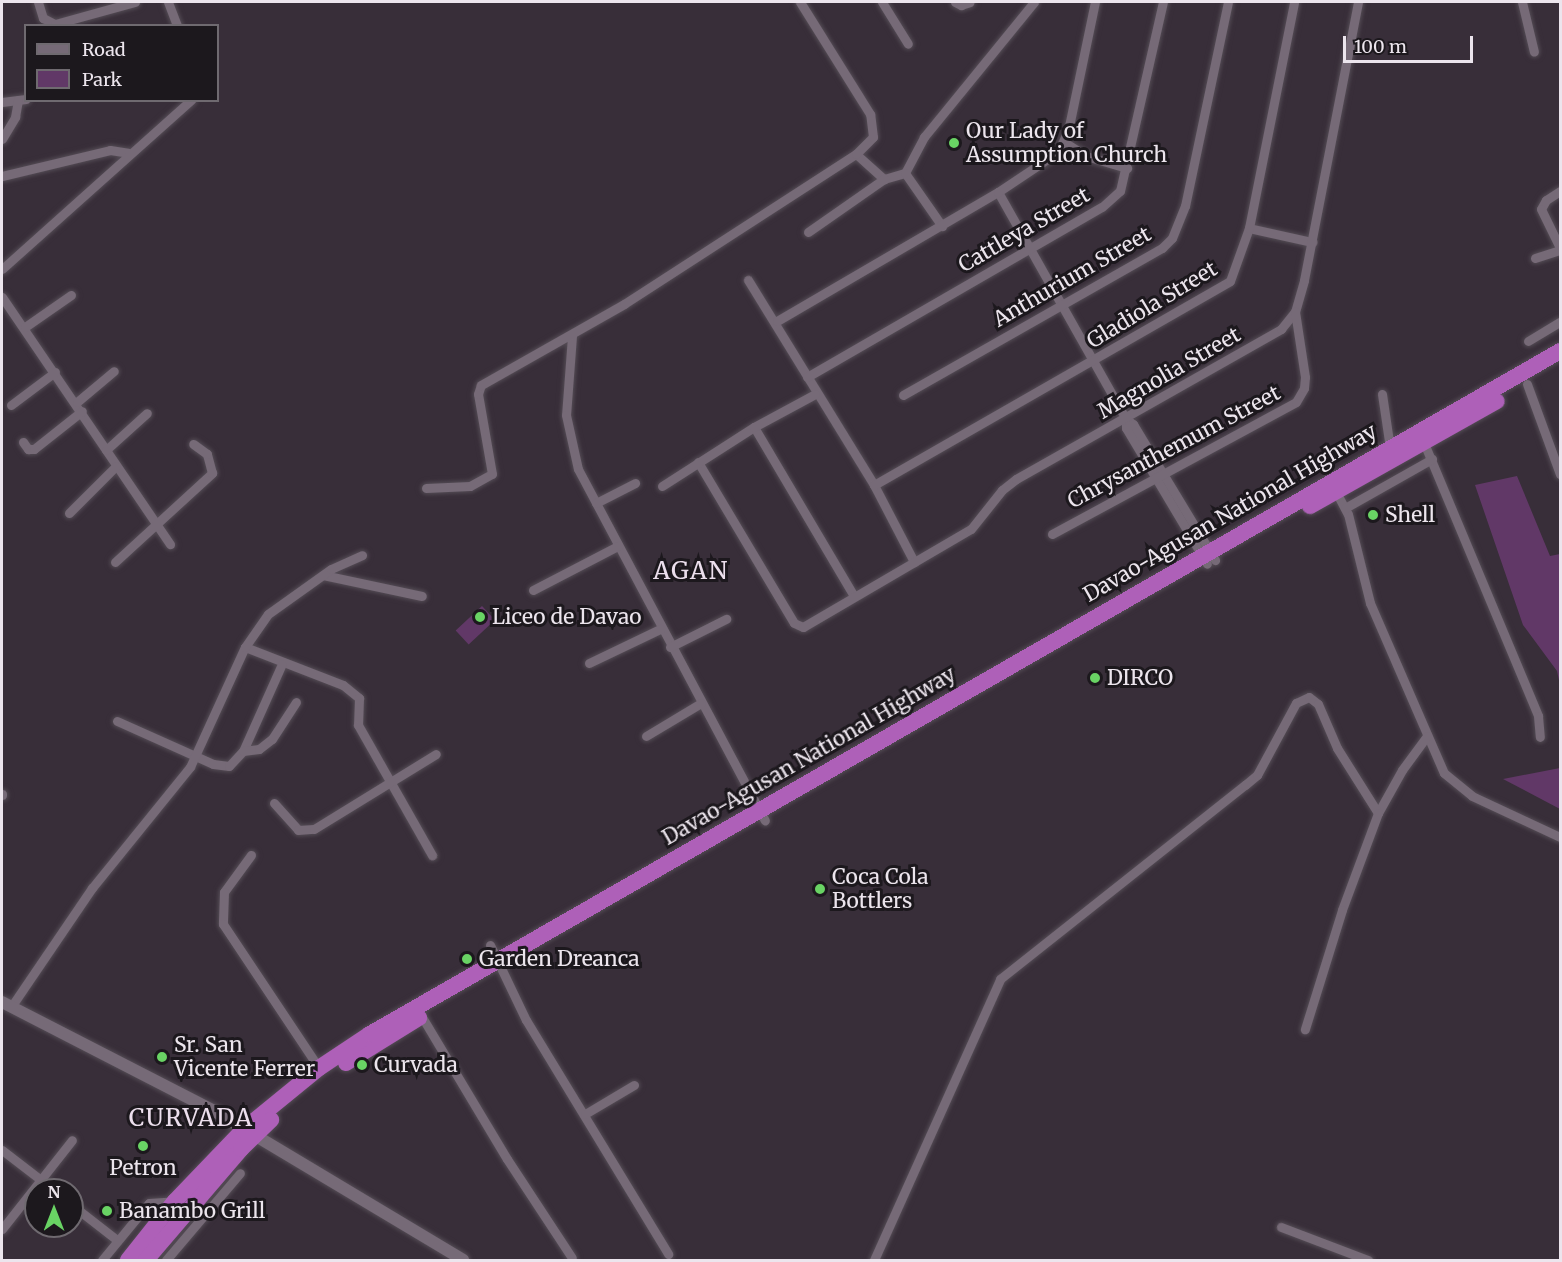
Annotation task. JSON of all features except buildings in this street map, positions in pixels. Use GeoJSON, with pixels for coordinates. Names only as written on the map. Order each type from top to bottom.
{"type":"FeatureCollection","features":[{"type":"Feature","properties":{"kind":"highway","name":"Davao-Agusan National Highway"},"geometry":{"type":"LineString","coordinates":[[1333,487],[1390,448],[1560,351]]}},
{"type":"Feature","properties":{"kind":"highway","name":"Davao-Agusan National Highway"},"geometry":{"type":"LineString","coordinates":[[128,1260],[175,1201],[318,1068],[1333,487],[1424,443],[1560,364]]}},
{"type":"Feature","properties":{"kind":"highway","name":"Davao-Agusan National Highway"},"geometry":{"type":"LineString","coordinates":[[146,1260],[248,1133],[325,1077],[422,1017],[498,966]]}},
{"type":"Feature","properties":{"kind":"main road"},"geometry":{"type":"LineString","coordinates":[[6,1004],[203,1105],[464,1260]]}},
{"type":"Feature","properties":{"kind":"street"},"geometry":{"type":"LineString","coordinates":[[38,2],[43,18],[55,24],[135,2]]}},
{"type":"Feature","properties":{"kind":"street"},"geometry":{"type":"LineString","coordinates":[[168,2],[176,24]]}},
{"type":"Feature","properties":{"kind":"street"},"geometry":{"type":"LineString","coordinates":[[426,488],[459,488],[489,478],[493,470],[478,389],[572,336],[856,154],[873,137],[873,121],[800,2]]}},
{"type":"Feature","properties":{"kind":"street"},"geometry":{"type":"LineString","coordinates":[[882,2],[908,44]]}},
{"type":"Feature","properties":{"kind":"street"},"geometry":{"type":"LineString","coordinates":[[955,2],[961,5],[970,2]]}},
{"type":"Feature","properties":{"kind":"street"},"geometry":{"type":"LineString","coordinates":[[808,232],[884,179],[905,172],[924,137],[1034,2]]}},
{"type":"Feature","properties":{"kind":"street"},"geometry":{"type":"LineString","coordinates":[[777,321],[942,226],[1050,160],[1064,142],[1095,2]]}},
{"type":"Feature","properties":{"kind":"street","name":"Cattleya Street"},"geometry":{"type":"LineString","coordinates":[[807,377],[1111,200],[1120,191],[1163,2]]}},
{"type":"Feature","properties":{"kind":"street","name":"Anthurium Street"},"geometry":{"type":"LineString","coordinates":[[903,395],[1162,248],[1176,231],[1185,206],[1228,2]]}},
{"type":"Feature","properties":{"kind":"street","name":"Gladiola Street"},"geometry":{"type":"LineString","coordinates":[[874,485],[1230,281],[1249,228],[1294,2]]}},
{"type":"Feature","properties":{"kind":"street"},"geometry":{"type":"LineString","coordinates":[[1295,312],[1312,242],[1358,2]]}},
{"type":"Feature","properties":{"kind":"street"},"geometry":{"type":"LineString","coordinates":[[1522,2],[1534,52]]}},
{"type":"Feature","properties":{"kind":"street"},"geometry":{"type":"LineString","coordinates":[[2,102],[22,100],[2,140]]}},
{"type":"Feature","properties":{"kind":"street"},"geometry":{"type":"LineString","coordinates":[[2,269],[114,165],[189,102]]}},
{"type":"Feature","properties":{"kind":"street"},"geometry":{"type":"LineString","coordinates":[[1064,142],[1086,156],[1127,168]]}},
{"type":"Feature","properties":{"kind":"street"},"geometry":{"type":"LineString","coordinates":[[2,176],[110,150],[128,153]]}},
{"type":"Feature","properties":{"kind":"street"},"geometry":{"type":"LineString","coordinates":[[110,150],[114,165]]}},
{"type":"Feature","properties":{"kind":"street"},"geometry":{"type":"LineString","coordinates":[[856,154],[884,179]]}},
{"type":"Feature","properties":{"kind":"street"},"geometry":{"type":"LineString","coordinates":[[905,172],[942,226]]}},
{"type":"Feature","properties":{"kind":"street"},"geometry":{"type":"LineString","coordinates":[[1535,258],[1560,249],[1541,209],[1546,200],[1560,191]]}},
{"type":"Feature","properties":{"kind":"street"},"geometry":{"type":"LineString","coordinates":[[998,192],[1028,249],[1062,304],[1126,419],[1133,424],[1208,558]]}},
{"type":"Feature","properties":{"kind":"street"},"geometry":{"type":"LineString","coordinates":[[1249,228],[1312,242]]}},
{"type":"Feature","properties":{"kind":"street"},"geometry":{"type":"LineString","coordinates":[[748,280],[777,321],[815,394],[874,485],[914,562]]}},
{"type":"Feature","properties":{"kind":"street"},"geometry":{"type":"LineString","coordinates":[[25,327],[71,295]]}},
{"type":"Feature","properties":{"kind":"street"},"geometry":{"type":"LineString","coordinates":[[2,297],[25,327],[170,544]]}},
{"type":"Feature","properties":{"kind":"street","name":"Magnolia Street"},"geometry":{"type":"LineString","coordinates":[[698,462],[794,623],[803,627],[972,529],[995,498],[1016,479],[1271,336],[1295,312]]}},
{"type":"Feature","properties":{"kind":"street","name":"Chrysanthemum Street"},"geometry":{"type":"LineString","coordinates":[[1052,534],[1301,396],[1305,377],[1295,312]]}},
{"type":"Feature","properties":{"kind":"street"},"geometry":{"type":"LineString","coordinates":[[1528,341],[1560,322]]}},
{"type":"Feature","properties":{"kind":"street"},"geometry":{"type":"LineString","coordinates":[[572,336],[567,429],[578,469],[660,629],[762,815]]}},
{"type":"Feature","properties":{"kind":"street"},"geometry":{"type":"LineString","coordinates":[[76,402],[114,371]]}},
{"type":"Feature","properties":{"kind":"street"},"geometry":{"type":"LineString","coordinates":[[10,405],[55,372]]}},
{"type":"Feature","properties":{"kind":"street"},"geometry":{"type":"LineString","coordinates":[[1527,384],[1560,474]]}},
{"type":"Feature","properties":{"kind":"street"},"geometry":{"type":"LineString","coordinates":[[662,486],[754,427],[815,394]]}},
{"type":"Feature","properties":{"kind":"street"},"geometry":{"type":"LineString","coordinates":[[1382,394],[1390,448]]}},
{"type":"Feature","properties":{"kind":"street"},"geometry":{"type":"LineString","coordinates":[[23,442],[28,449],[34,449],[82,411]]}},
{"type":"Feature","properties":{"kind":"street"},"geometry":{"type":"LineString","coordinates":[[106,450],[147,413]]}},
{"type":"Feature","properties":{"kind":"street"},"geometry":{"type":"LineString","coordinates":[[754,427],[854,596]]}},
{"type":"Feature","properties":{"kind":"street"},"geometry":{"type":"LineString","coordinates":[[1424,443],[1538,716],[1540,737]]}},
{"type":"Feature","properties":{"kind":"street"},"geometry":{"type":"LineString","coordinates":[[115,562],[212,473],[207,454],[193,444]]}},
{"type":"Feature","properties":{"kind":"street"},"geometry":{"type":"LineString","coordinates":[[1345,508],[1432,459]]}},
{"type":"Feature","properties":{"kind":"street"},"geometry":{"type":"LineString","coordinates":[[69,513],[116,466]]}},
{"type":"Feature","properties":{"kind":"street"},"geometry":{"type":"LineString","coordinates":[[596,503],[635,483]]}},
{"type":"Feature","properties":{"kind":"street"},"geometry":{"type":"LineString","coordinates":[[1333,487],[1345,508],[1370,603],[1435,759],[1454,784],[1560,837]]}},
{"type":"Feature","properties":{"kind":"street"},"geometry":{"type":"LineString","coordinates":[[533,590],[618,546]]}},
{"type":"Feature","properties":{"kind":"street"},"geometry":{"type":"LineString","coordinates":[[6,1004],[92,888],[174,789],[194,755],[245,647],[268,614],[322,575],[362,555]]}},
{"type":"Feature","properties":{"kind":"street"},"geometry":{"type":"LineString","coordinates":[[322,575],[422,596]]}},
{"type":"Feature","properties":{"kind":"street"},"geometry":{"type":"LineString","coordinates":[[670,647],[726,619]]}},
{"type":"Feature","properties":{"kind":"street"},"geometry":{"type":"LineString","coordinates":[[589,663],[660,629]]}},
{"type":"Feature","properties":{"kind":"street"},"geometry":{"type":"LineString","coordinates":[[245,647],[282,664],[343,685],[359,698],[358,725],[387,782],[432,855]]}},
{"type":"Feature","properties":{"kind":"street"},"geometry":{"type":"LineString","coordinates":[[117,721],[213,765],[229,766],[243,751],[282,664]]}},
{"type":"Feature","properties":{"kind":"street"},"geometry":{"type":"LineString","coordinates":[[874,1260],[1000,979],[1257,775],[1299,700],[1309,697],[1318,704],[1337,748],[1378,813]]}},
{"type":"Feature","properties":{"kind":"street"},"geometry":{"type":"LineString","coordinates":[[243,751],[258,749],[272,739],[296,702]]}},
{"type":"Feature","properties":{"kind":"street"},"geometry":{"type":"LineString","coordinates":[[646,736],[701,703]]}},
{"type":"Feature","properties":{"kind":"street"},"geometry":{"type":"LineString","coordinates":[[1305,1029],[1342,910],[1378,813],[1402,770],[1426,736]]}},
{"type":"Feature","properties":{"kind":"street"},"geometry":{"type":"LineString","coordinates":[[274,803],[291,825],[305,831],[436,754]]}},
{"type":"Feature","properties":{"kind":"street"},"geometry":{"type":"LineString","coordinates":[[251,855],[224,892],[223,924],[318,1068]]}},
{"type":"Feature","properties":{"kind":"street"},"geometry":{"type":"LineString","coordinates":[[490,945],[498,966],[537,1040],[585,1114],[668,1254]]}},
{"type":"Feature","properties":{"kind":"street"},"geometry":{"type":"LineString","coordinates":[[422,1017],[507,1160],[572,1258]]}},
{"type":"Feature","properties":{"kind":"street"},"geometry":{"type":"LineString","coordinates":[[585,1114],[634,1084]]}},
{"type":"Feature","properties":{"kind":"street"},"geometry":{"type":"LineString","coordinates":[[44,1178],[72,1140]]}},
{"type":"Feature","properties":{"kind":"street"},"geometry":{"type":"LineString","coordinates":[[2,1150],[39,1178]]}},
{"type":"Feature","properties":{"kind":"street"},"geometry":{"type":"LineString","coordinates":[[166,1260],[240,1173]]}},
{"type":"Feature","properties":{"kind":"street"},"geometry":{"type":"LineString","coordinates":[[102,1260],[149,1203],[175,1201]]}},
{"type":"Feature","properties":{"kind":"street"},"geometry":{"type":"LineString","coordinates":[[2,1229],[24,1202]]}},
{"type":"Feature","properties":{"kind":"street"},"geometry":{"type":"LineString","coordinates":[[84,1214],[117,1240]]}},
{"type":"Feature","properties":{"kind":"street"},"geometry":{"type":"LineString","coordinates":[[1281,1227],[1368,1260]]}},
{"type":"Feature","properties":{"kind":"green space"},"geometry":{"type":"Polygon","coordinates":[[[1517,476],[1550,556],[1560,554],[1560,685],[1557,671],[1523,625],[1475,485],[1517,476]]]}},
{"type":"Feature","properties":{"kind":"green space"},"geometry":{"type":"Polygon","coordinates":[[[482,606],[495,620],[469,644],[456,631],[482,606]]]}},
{"type":"Feature","properties":{"kind":"green space"},"geometry":{"type":"Polygon","coordinates":[[[1560,768],[1560,809],[1503,779],[1560,768]]]}},
{"type":"Feature","properties":{"kind":"place","name":"Our Lady of Assumption Church"},"geometry":{"type":"Point","coordinates":[954,143]}},
{"type":"Feature","properties":{"kind":"place","name":"Shell"},"geometry":{"type":"Point","coordinates":[1373,515]}},
{"type":"Feature","properties":{"kind":"place","name":"Liceo de Davao"},"geometry":{"type":"Point","coordinates":[480,617]}},
{"type":"Feature","properties":{"kind":"place","name":"DIRCO"},"geometry":{"type":"Point","coordinates":[1095,678]}},
{"type":"Feature","properties":{"kind":"place","name":"Coca Cola Bottlers"},"geometry":{"type":"Point","coordinates":[820,889]}},
{"type":"Feature","properties":{"kind":"place","name":"Garden Dreanca"},"geometry":{"type":"Point","coordinates":[467,959]}},
{"type":"Feature","properties":{"kind":"place","name":"Sr. San Vicente Ferrer"},"geometry":{"type":"Point","coordinates":[162,1057]}},
{"type":"Feature","properties":{"kind":"place","name":"Curvada"},"geometry":{"type":"Point","coordinates":[362,1065]}},
{"type":"Feature","properties":{"kind":"place","name":"Petron"},"geometry":{"type":"Point","coordinates":[143,1146]}},
{"type":"Feature","properties":{"kind":"place","name":"Banambo Grill"},"geometry":{"type":"Point","coordinates":[107,1211]}},
{"type":"Feature","properties":{"kind":"district","name":"AGAN"},"geometry":{"type":"Point","coordinates":[691,571]}},
{"type":"Feature","properties":{"kind":"district","name":"CURVADA"},"geometry":{"type":"Point","coordinates":[191,1118]}}]}
